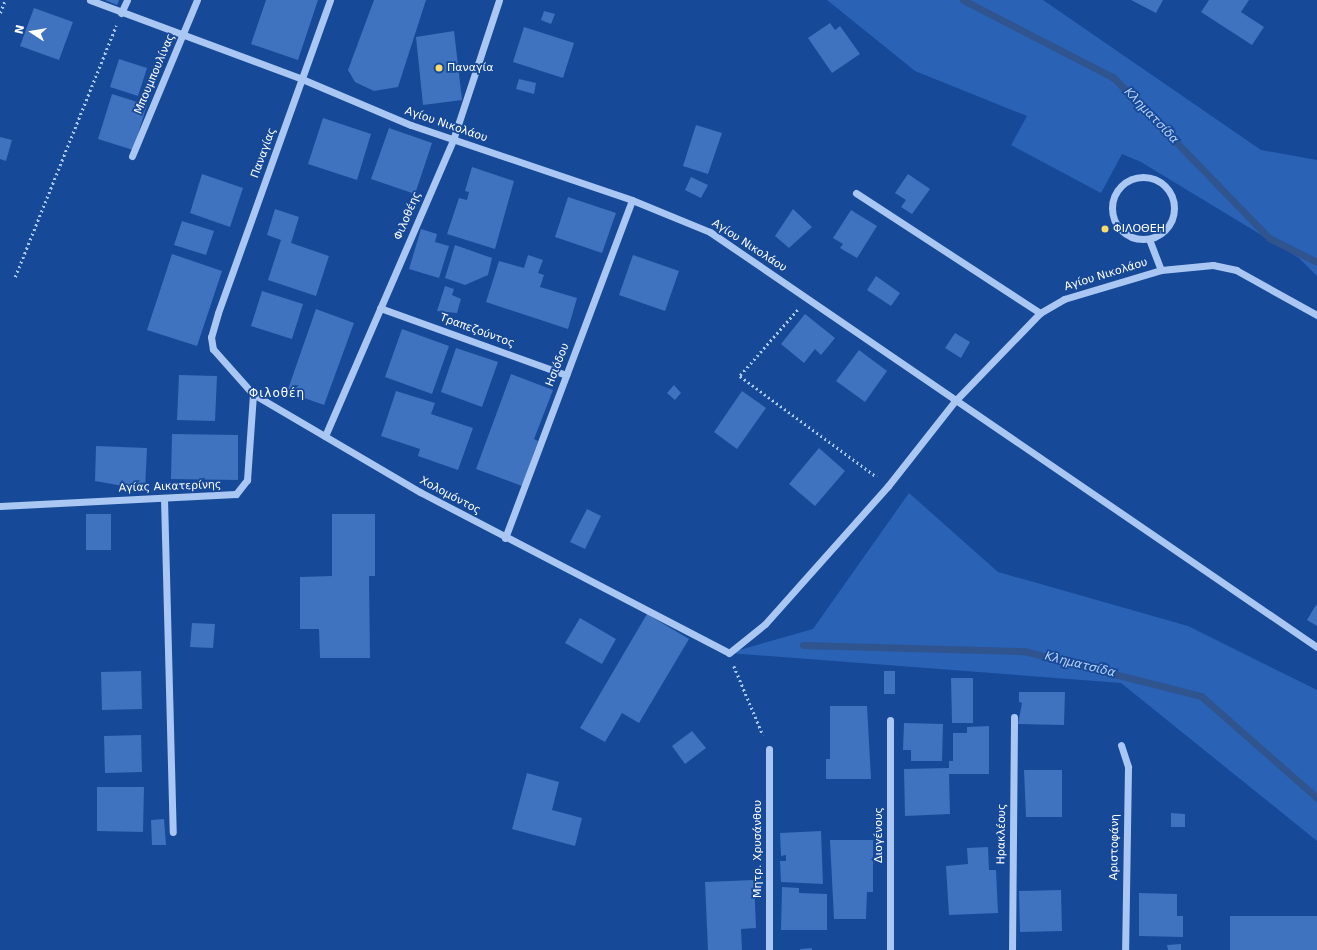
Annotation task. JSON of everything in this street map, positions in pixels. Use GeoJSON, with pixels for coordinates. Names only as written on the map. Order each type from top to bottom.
{"type":"FeatureCollection","features":[{"type":"Feature","properties":{"kind":"street","name":"Αγίου Νικολάου"},"geometry":{"type":"LineString","coordinates":[[90,0],[302,79],[453,140],[632,200],[710,232],[956,401],[1040,313],[1064,299],[1161,270],[1213,265],[1236,270],[1317,315]]}},
{"type":"Feature","properties":{"kind":"street"},"geometry":{"type":"LineString","coordinates":[[122,13],[127,0]]}},
{"type":"Feature","properties":{"kind":"street","name":"Μπουμπουλίνας"},"geometry":{"type":"LineString","coordinates":[[132,156],[184,36],[197,0]]}},
{"type":"Feature","properties":{"kind":"street","name":"Παναγίας"},"geometry":{"type":"LineString","coordinates":[[218,313],[330,0]]}},
{"type":"Feature","properties":{"kind":"street","name":"Φιλοθέης"},"geometry":{"type":"LineString","coordinates":[[325,436],[453,140],[498,0]]}},
{"type":"Feature","properties":{"kind":"street"},"geometry":{"type":"LineString","coordinates":[[1138,177],[1159,181],[1168,188],[1174,203],[1173,219],[1168,228],[1149,239],[1130,237],[1116,224],[1112,214],[1114,195],[1128,180],[1138,177]]}},
{"type":"Feature","properties":{"kind":"street"},"geometry":{"type":"LineString","coordinates":[[856,193],[1040,313]]}},
{"type":"Feature","properties":{"kind":"street","name":"Ησιόδου"},"geometry":{"type":"LineString","coordinates":[[506,538],[632,200]]}},
{"type":"Feature","properties":{"kind":"street"},"geometry":{"type":"LineString","coordinates":[[1149,239],[1161,270]]}},
{"type":"Feature","properties":{"kind":"street","name":"Τραπεζούντος"},"geometry":{"type":"LineString","coordinates":[[380,308],[566,375]]}},
{"type":"Feature","properties":{"kind":"street","name":"Χολομόντος"},"geometry":{"type":"LineString","coordinates":[[218,313],[211,337],[212,349],[253,394],[506,538],[729,653]]}},
{"type":"Feature","properties":{"kind":"street","name":"Αγίας Αικατερίνης"},"geometry":{"type":"LineString","coordinates":[[0,506],[230,496],[242,491],[247,480],[253,394]]}},
{"type":"Feature","properties":{"kind":"street"},"geometry":{"type":"LineString","coordinates":[[729,653],[765,624],[888,486],[956,401],[1317,647]]}},
{"type":"Feature","properties":{"kind":"street"},"geometry":{"type":"LineString","coordinates":[[164,498],[173,832]]}},
{"type":"Feature","properties":{"kind":"street","name":"Ηρακλέους"},"geometry":{"type":"LineString","coordinates":[[1012,950],[1014,717]]}},
{"type":"Feature","properties":{"kind":"street","name":"Διογένους"},"geometry":{"type":"LineString","coordinates":[[890,720],[890,950]]}},
{"type":"Feature","properties":{"kind":"street","name":"Αριστοφάνη"},"geometry":{"type":"LineString","coordinates":[[1121,745],[1128,768],[1125,950]]}},
{"type":"Feature","properties":{"kind":"street","name":"Μητρ. Χρυσάνθου"},"geometry":{"type":"LineString","coordinates":[[769,749],[769,950]]}},
{"type":"Feature","properties":{"kind":"path"},"geometry":{"type":"LineString","coordinates":[[0,13],[5,0]]}},
{"type":"Feature","properties":{"kind":"path"},"geometry":{"type":"LineString","coordinates":[[15,277],[122,13]]}},
{"type":"Feature","properties":{"kind":"path"},"geometry":{"type":"LineString","coordinates":[[808,299],[740,376],[888,486]]}},
{"type":"Feature","properties":{"kind":"path"},"geometry":{"type":"LineString","coordinates":[[729,653],[769,749]]}},
{"type":"Feature","properties":{"kind":"shaded area"},"geometry":{"type":"Polygon","coordinates":[[[827,0],[1043,0],[1261,150],[1317,160],[1317,276],[1299,258],[1141,162],[1122,154],[1101,193],[1011,145],[1027,116],[915,71],[827,0]]]}},
{"type":"Feature","properties":{"kind":"shaded area"},"geometry":{"type":"Polygon","coordinates":[[[909,493],[998,572],[1188,626],[1317,690],[1317,841],[1121,683],[729,653],[813,629],[909,493]]]}},
{"type":"Feature","properties":{"kind":"building"},"geometry":{"type":"Polygon","coordinates":[[[105,0],[119,0],[117,5],[105,0]]]}},
{"type":"Feature","properties":{"kind":"building"},"geometry":{"type":"Polygon","coordinates":[[[266,0],[318,0],[298,60],[251,44],[266,0]]]}},
{"type":"Feature","properties":{"kind":"building"},"geometry":{"type":"Polygon","coordinates":[[[374,0],[426,0],[398,87],[374,91],[355,82],[348,70],[374,0]]]}},
{"type":"Feature","properties":{"kind":"building"},"geometry":{"type":"Polygon","coordinates":[[[1131,0],[1163,0],[1156,13],[1131,0]]]}},
{"type":"Feature","properties":{"kind":"building"},"geometry":{"type":"Polygon","coordinates":[[[1209,0],[1249,0],[1241,12],[1264,27],[1252,45],[1201,12],[1209,0]]]}},
{"type":"Feature","properties":{"kind":"building"},"geometry":{"type":"Polygon","coordinates":[[[34,8],[73,22],[59,60],[20,46],[34,8]]]}},
{"type":"Feature","properties":{"kind":"building"},"geometry":{"type":"Polygon","coordinates":[[[544,11],[555,14],[551,24],[541,20],[544,11]]]}},
{"type":"Feature","properties":{"kind":"building"},"geometry":{"type":"Polygon","coordinates":[[[830,23],[835,30],[840,26],[860,54],[832,73],[808,38],[830,23]]]}},
{"type":"Feature","properties":{"kind":"building"},"geometry":{"type":"Polygon","coordinates":[[[524,27],[574,43],[563,78],[513,62],[524,27]]]}},
{"type":"Feature","properties":{"kind":"building","name":"Παναγία"},"geometry":{"type":"Polygon","coordinates":[[[454,31],[462,100],[423,105],[416,37],[454,31]]]}},
{"type":"Feature","properties":{"kind":"building"},"geometry":{"type":"Polygon","coordinates":[[[119,59],[147,68],[138,96],[110,87],[119,59]]]}},
{"type":"Feature","properties":{"kind":"building"},"geometry":{"type":"Polygon","coordinates":[[[519,79],[536,83],[534,94],[516,89],[519,79]]]}},
{"type":"Feature","properties":{"kind":"building"},"geometry":{"type":"Polygon","coordinates":[[[112,94],[147,105],[133,150],[98,139],[112,94]]]}},
{"type":"Feature","properties":{"kind":"building"},"geometry":{"type":"Polygon","coordinates":[[[323,118],[371,134],[357,180],[308,164],[323,118]]]}},
{"type":"Feature","properties":{"kind":"building"},"geometry":{"type":"Polygon","coordinates":[[[696,125],[722,133],[708,174],[683,166],[696,125]]]}},
{"type":"Feature","properties":{"kind":"building"},"geometry":{"type":"Polygon","coordinates":[[[389,128],[432,143],[415,194],[371,179],[389,128]]]}},
{"type":"Feature","properties":{"kind":"building"},"geometry":{"type":"Polygon","coordinates":[[[0,137],[12,140],[6,161],[0,159],[0,137]]]}},
{"type":"Feature","properties":{"kind":"building"},"geometry":{"type":"Polygon","coordinates":[[[472,167],[514,181],[495,249],[447,234],[459,198],[467,200],[469,192],[465,191],[472,167]]]}},
{"type":"Feature","properties":{"kind":"building"},"geometry":{"type":"Polygon","coordinates":[[[202,174],[243,188],[230,227],[190,213],[202,174]]]}},
{"type":"Feature","properties":{"kind":"building"},"geometry":{"type":"Polygon","coordinates":[[[908,174],[930,189],[912,214],[901,207],[906,200],[895,193],[908,174]]]}},
{"type":"Feature","properties":{"kind":"building"},"geometry":{"type":"Polygon","coordinates":[[[691,177],[708,185],[701,198],[685,190],[691,177]]]}},
{"type":"Feature","properties":{"kind":"building"},"geometry":{"type":"Polygon","coordinates":[[[568,197],[616,213],[602,253],[555,237],[568,197]]]}},
{"type":"Feature","properties":{"kind":"building"},"geometry":{"type":"Polygon","coordinates":[[[275,209],[299,217],[291,243],[329,256],[316,296],[268,280],[281,240],[267,235],[275,209]]]}},
{"type":"Feature","properties":{"kind":"building"},"geometry":{"type":"Polygon","coordinates":[[[793,209],[812,227],[789,248],[775,236],[793,209]]]}},
{"type":"Feature","properties":{"kind":"building"},"geometry":{"type":"Polygon","coordinates":[[[851,210],[877,226],[857,258],[840,248],[843,244],[833,238],[851,210]]]}},
{"type":"Feature","properties":{"kind":"building"},"geometry":{"type":"Polygon","coordinates":[[[182,221],[214,231],[206,255],[174,245],[182,221]]]}},
{"type":"Feature","properties":{"kind":"building"},"geometry":{"type":"Polygon","coordinates":[[[421,229],[437,234],[435,242],[449,246],[439,278],[409,269],[421,229]]]}},
{"type":"Feature","properties":{"kind":"building"},"geometry":{"type":"Polygon","coordinates":[[[455,245],[492,258],[488,275],[465,285],[445,278],[455,245]]]}},
{"type":"Feature","properties":{"kind":"building"},"geometry":{"type":"Polygon","coordinates":[[[172,254],[222,271],[197,346],[147,330],[172,254]]]}},
{"type":"Feature","properties":{"kind":"building"},"geometry":{"type":"Polygon","coordinates":[[[528,255],[543,260],[538,273],[544,275],[540,287],[577,298],[568,329],[486,302],[499,261],[524,268],[528,255]]]}},
{"type":"Feature","properties":{"kind":"building"},"geometry":{"type":"Polygon","coordinates":[[[633,255],[679,271],[665,311],[619,295],[633,255]]]}},
{"type":"Feature","properties":{"kind":"building"},"geometry":{"type":"Polygon","coordinates":[[[876,276],[900,293],[891,306],[867,290],[876,276]]]}},
{"type":"Feature","properties":{"kind":"building"},"geometry":{"type":"Polygon","coordinates":[[[445,286],[454,289],[452,295],[461,299],[457,313],[437,311],[445,286]]]}},
{"type":"Feature","properties":{"kind":"building"},"geometry":{"type":"Polygon","coordinates":[[[262,291],[303,304],[292,339],[251,326],[262,291]]]}},
{"type":"Feature","properties":{"kind":"building"},"geometry":{"type":"Polygon","coordinates":[[[316,309],[354,323],[324,405],[287,392],[316,309]]]}},
{"type":"Feature","properties":{"kind":"building"},"geometry":{"type":"Polygon","coordinates":[[[805,314],[835,338],[821,355],[815,349],[804,363],[781,344],[805,314]]]}},
{"type":"Feature","properties":{"kind":"building"},"geometry":{"type":"Polygon","coordinates":[[[402,329],[449,346],[432,394],[385,377],[402,329]]]}},
{"type":"Feature","properties":{"kind":"building"},"geometry":{"type":"Polygon","coordinates":[[[955,333],[970,342],[961,358],[945,348],[955,333]]]}},
{"type":"Feature","properties":{"kind":"building"},"geometry":{"type":"Polygon","coordinates":[[[456,348],[498,362],[482,407],[441,392],[456,348]]]}},
{"type":"Feature","properties":{"kind":"building"},"geometry":{"type":"Polygon","coordinates":[[[859,350],[887,371],[865,402],[836,381],[859,350]]]}},
{"type":"Feature","properties":{"kind":"building"},"geometry":{"type":"Polygon","coordinates":[[[511,374],[553,390],[534,439],[538,441],[522,486],[476,469],[511,374]]]}},
{"type":"Feature","properties":{"kind":"building"},"geometry":{"type":"Polygon","coordinates":[[[179,375],[217,376],[215,421],[177,420],[179,375]]]}},
{"type":"Feature","properties":{"kind":"building"},"geometry":{"type":"Polygon","coordinates":[[[674,385],[681,393],[675,400],[667,393],[674,385]]]}},
{"type":"Feature","properties":{"kind":"building"},"geometry":{"type":"Polygon","coordinates":[[[396,391],[435,403],[431,414],[473,428],[458,470],[418,456],[420,449],[381,436],[396,391]]]}},
{"type":"Feature","properties":{"kind":"building"},"geometry":{"type":"Polygon","coordinates":[[[742,391],[766,408],[737,449],[714,432],[742,391]]]}},
{"type":"Feature","properties":{"kind":"building"},"geometry":{"type":"Polygon","coordinates":[[[172,434],[238,435],[238,480],[171,479],[172,434]]]}},
{"type":"Feature","properties":{"kind":"building"},"geometry":{"type":"Polygon","coordinates":[[[96,446],[147,448],[145,490],[95,481],[96,446]]]}},
{"type":"Feature","properties":{"kind":"building"},"geometry":{"type":"Polygon","coordinates":[[[819,448],[845,471],[815,506],[789,484],[819,448]]]}},
{"type":"Feature","properties":{"kind":"building"},"geometry":{"type":"Polygon","coordinates":[[[587,509],[601,516],[585,549],[570,542],[587,509]]]}},
{"type":"Feature","properties":{"kind":"building"},"geometry":{"type":"Polygon","coordinates":[[[86,514],[111,514],[111,550],[86,550],[86,514]]]}},
{"type":"Feature","properties":{"kind":"building"},"geometry":{"type":"Polygon","coordinates":[[[332,514],[375,514],[375,576],[369,576],[370,658],[320,658],[319,629],[300,629],[300,577],[332,576],[332,514]]]}},
{"type":"Feature","properties":{"kind":"building"},"geometry":{"type":"Polygon","coordinates":[[[1316,605],[1317,606],[1317,626],[1307,620],[1316,605]]]}},
{"type":"Feature","properties":{"kind":"building"},"geometry":{"type":"Polygon","coordinates":[[[647,614],[689,639],[639,723],[622,713],[605,742],[580,728],[647,614]]]}},
{"type":"Feature","properties":{"kind":"building"},"geometry":{"type":"Polygon","coordinates":[[[580,618],[616,639],[602,664],[565,643],[580,618]]]}},
{"type":"Feature","properties":{"kind":"building"},"geometry":{"type":"Polygon","coordinates":[[[192,623],[215,624],[213,648],[190,647],[192,623]]]}},
{"type":"Feature","properties":{"kind":"building"},"geometry":{"type":"Polygon","coordinates":[[[141,671],[142,709],[102,710],[101,672],[141,671]]]}},
{"type":"Feature","properties":{"kind":"building"},"geometry":{"type":"Polygon","coordinates":[[[884,671],[895,671],[895,694],[884,694],[884,671]]]}},
{"type":"Feature","properties":{"kind":"building"},"geometry":{"type":"Polygon","coordinates":[[[951,678],[973,678],[973,723],[952,723],[951,678]]]}},
{"type":"Feature","properties":{"kind":"building"},"geometry":{"type":"Polygon","coordinates":[[[1019,692],[1065,692],[1064,725],[1018,724],[1022,703],[1019,702],[1019,692]]]}},
{"type":"Feature","properties":{"kind":"building"},"geometry":{"type":"Polygon","coordinates":[[[830,706],[867,706],[871,779],[826,779],[826,759],[830,759],[830,706]]]}},
{"type":"Feature","properties":{"kind":"building"},"geometry":{"type":"Polygon","coordinates":[[[904,723],[943,724],[942,761],[911,761],[911,750],[903,750],[904,723]]]}},
{"type":"Feature","properties":{"kind":"building"},"geometry":{"type":"Polygon","coordinates":[[[989,726],[989,774],[949,774],[950,814],[905,816],[904,769],[949,768],[949,761],[953,761],[953,733],[967,733],[967,727],[989,726]]]}},
{"type":"Feature","properties":{"kind":"building"},"geometry":{"type":"Polygon","coordinates":[[[692,731],[706,748],[685,764],[672,746],[692,731]]]}},
{"type":"Feature","properties":{"kind":"building"},"geometry":{"type":"Polygon","coordinates":[[[141,735],[142,772],[105,773],[104,736],[141,735]]]}},
{"type":"Feature","properties":{"kind":"building"},"geometry":{"type":"Polygon","coordinates":[[[1024,770],[1062,770],[1062,817],[1026,817],[1024,770]]]}},
{"type":"Feature","properties":{"kind":"building"},"geometry":{"type":"Polygon","coordinates":[[[527,773],[559,782],[552,810],[582,818],[575,846],[512,829],[527,773]]]}},
{"type":"Feature","properties":{"kind":"building"},"geometry":{"type":"Polygon","coordinates":[[[97,787],[144,787],[143,832],[97,831],[97,787]]]}},
{"type":"Feature","properties":{"kind":"building"},"geometry":{"type":"Polygon","coordinates":[[[1171,813],[1185,814],[1185,827],[1171,827],[1171,813]]]}},
{"type":"Feature","properties":{"kind":"building"},"geometry":{"type":"Polygon","coordinates":[[[164,819],[166,845],[152,845],[151,820],[164,819]]]}},
{"type":"Feature","properties":{"kind":"building"},"geometry":{"type":"Polygon","coordinates":[[[821,831],[823,884],[781,882],[780,861],[786,861],[786,855],[781,856],[780,833],[821,831]]]}},
{"type":"Feature","properties":{"kind":"building"},"geometry":{"type":"Polygon","coordinates":[[[830,840],[873,840],[873,892],[867,892],[866,919],[834,919],[830,840]]]}},
{"type":"Feature","properties":{"kind":"building"},"geometry":{"type":"Polygon","coordinates":[[[988,847],[989,870],[996,870],[998,913],[949,915],[946,866],[968,864],[967,848],[988,847]]]}},
{"type":"Feature","properties":{"kind":"building"},"geometry":{"type":"Polygon","coordinates":[[[754,880],[756,928],[741,929],[742,950],[708,950],[705,882],[754,880]]]}},
{"type":"Feature","properties":{"kind":"building"},"geometry":{"type":"Polygon","coordinates":[[[782,887],[799,888],[799,893],[827,894],[827,930],[781,930],[782,887]]]}},
{"type":"Feature","properties":{"kind":"building"},"geometry":{"type":"Polygon","coordinates":[[[1061,890],[1062,931],[1020,932],[1019,891],[1061,890]]]}},
{"type":"Feature","properties":{"kind":"building"},"geometry":{"type":"Polygon","coordinates":[[[1139,893],[1177,894],[1177,916],[1183,916],[1183,937],[1139,936],[1139,893]]]}},
{"type":"Feature","properties":{"kind":"building"},"geometry":{"type":"Polygon","coordinates":[[[1230,916],[1317,916],[1317,950],[1230,950],[1230,916]]]}},
{"type":"Feature","properties":{"kind":"building"},"geometry":{"type":"Polygon","coordinates":[[[1181,944],[1181,950],[1168,950],[1167,945],[1181,944]]]}},
{"type":"Feature","properties":{"kind":"building"},"geometry":{"type":"Polygon","coordinates":[[[812,948],[812,950],[800,950],[800,949],[812,948]]]}},
{"type":"Feature","properties":{"kind":"waterway","name":"Κληματσίδα"},"geometry":{"type":"LineString","coordinates":[[963,0],[1114,78],[1269,238],[1317,262]]}},
{"type":"Feature","properties":{"kind":"waterway","name":"Κληματσίδα"},"geometry":{"type":"LineString","coordinates":[[803,645],[1024,651],[1201,696],[1317,798]]}},
{"type":"Feature","properties":{"kind":"place","name":"Παναγία"},"geometry":{"type":"Point","coordinates":[439,68]}},
{"type":"Feature","properties":{"kind":"place","name":"ΦΙΛΟΘΕΗ"},"geometry":{"type":"Point","coordinates":[1105,229]}},
{"type":"Feature","properties":{"kind":"district","name":"Φιλοθέη"},"geometry":{"type":"Point","coordinates":[277,394]}}]}
